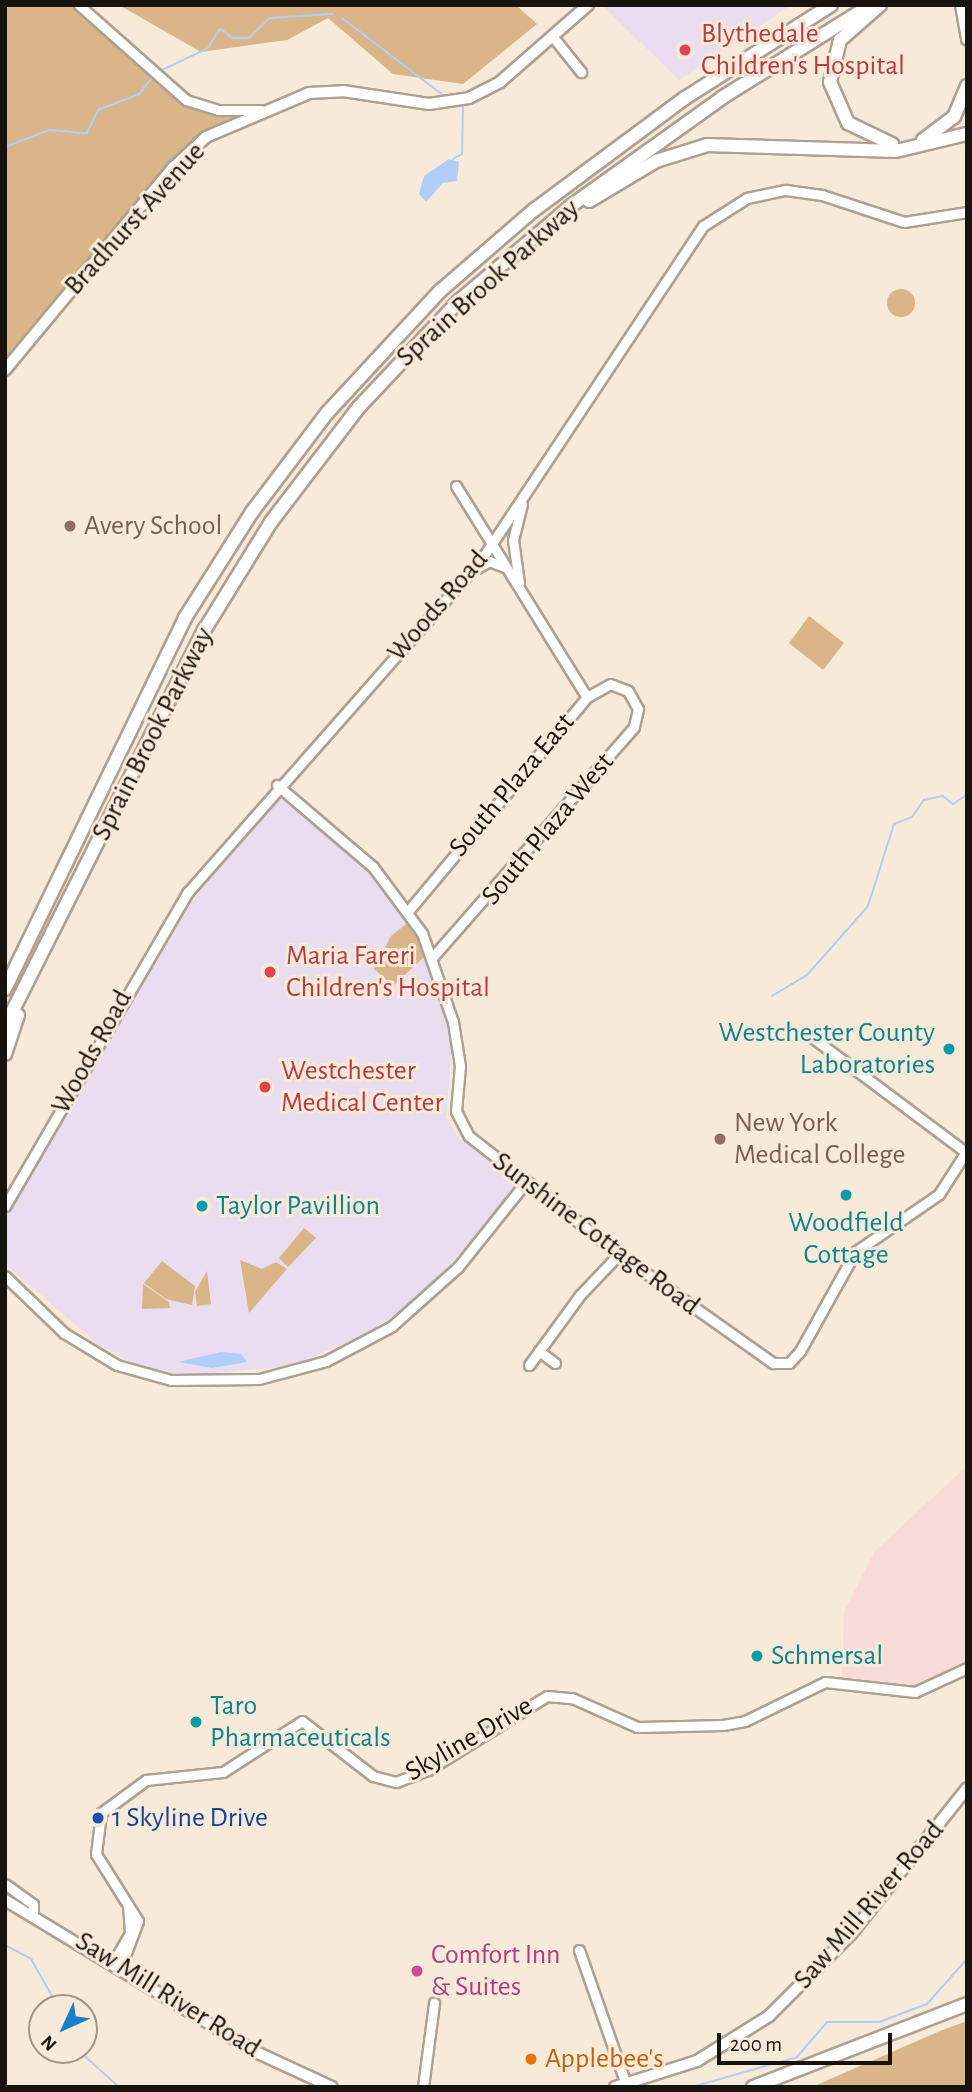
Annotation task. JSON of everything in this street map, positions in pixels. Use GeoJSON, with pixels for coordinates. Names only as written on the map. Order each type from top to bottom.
{"type":"FeatureCollection","features":[{"type":"Feature","properties":{"kind":"highway"},"geometry":{"type":"LineString","coordinates":[[702,86],[814,5]]}},
{"type":"Feature","properties":{"kind":"highway","name":"Sprain Brook Parkway"},"geometry":{"type":"LineString","coordinates":[[5,989],[165,654],[229,546],[303,444],[383,350],[471,262],[702,86],[831,5]]}},
{"type":"Feature","properties":{"kind":"highway","name":"Sprain Brook Parkway"},"geometry":{"type":"LineString","coordinates":[[5,1026],[195,648],[277,514],[402,359],[538,233],[706,108],[871,5]]}},
{"type":"Feature","properties":{"kind":"highway"},"geometry":{"type":"LineString","coordinates":[[880,5],[848,29],[832,59],[833,97],[854,128],[884,143],[923,140],[954,117],[967,86]]}},
{"type":"Feature","properties":{"kind":"highway"},"geometry":{"type":"LineString","coordinates":[[538,233],[648,165],[697,147],[736,142],[904,150],[967,134]]}},
{"type":"Feature","properties":{"kind":"highway"},"geometry":{"type":"LineString","coordinates":[[5,976],[25,947]]}},
{"type":"Feature","properties":{"kind":"highway"},"geometry":{"type":"LineString","coordinates":[[5,1054],[32,974]]}},
{"type":"Feature","properties":{"kind":"highway"},"geometry":{"type":"LineString","coordinates":[[753,2087],[967,2004]]}},
{"type":"Feature","properties":{"kind":"highway"},"geometry":{"type":"LineString","coordinates":[[774,2087],[967,2011]]}},
{"type":"Feature","properties":{"kind":"main road","name":"Bradhurst Avenue"},"geometry":{"type":"LineString","coordinates":[[5,370],[184,155],[261,110],[328,91],[429,104],[469,98],[554,37],[588,5]]}},
{"type":"Feature","properties":{"kind":"main road"},"geometry":{"type":"LineString","coordinates":[[961,5],[967,39]]}},
{"type":"Feature","properties":{"kind":"main road","name":"Saw Mill River Road"},"geometry":{"type":"LineString","coordinates":[[620,2086],[716,2051],[785,2002],[851,1934],[967,1788]]}},
{"type":"Feature","properties":{"kind":"main road","name":"Saw Mill River Road"},"geometry":{"type":"LineString","coordinates":[[5,1900],[33,1912],[268,2058],[332,2087]]}},
{"type":"Feature","properties":{"kind":"street"},"geometry":{"type":"LineString","coordinates":[[79,5],[186,100],[218,110],[261,110]]}},
{"type":"Feature","properties":{"kind":"street"},"geometry":{"type":"LineString","coordinates":[[554,37],[581,72]]}},
{"type":"Feature","properties":{"kind":"street","name":"Woods Road"},"geometry":{"type":"LineString","coordinates":[[5,1206],[147,952],[212,860],[470,573],[692,239],[728,207],[786,190],[822,195],[904,222],[967,212]]}},
{"type":"Feature","properties":{"kind":"street"},"geometry":{"type":"LineString","coordinates":[[523,595],[513,540],[530,485]]}},
{"type":"Feature","properties":{"kind":"street"},"geometry":{"type":"LineString","coordinates":[[456,486],[587,696]]}},
{"type":"Feature","properties":{"kind":"street"},"geometry":{"type":"LineString","coordinates":[[470,573],[489,561],[506,568]]}},
{"type":"Feature","properties":{"kind":"street","name":"South Plaza East"},"geometry":{"type":"LineString","coordinates":[[409,910],[587,696],[610,684],[628,691]]}},
{"type":"Feature","properties":{"kind":"street","name":"South Plaza West"},"geometry":{"type":"LineString","coordinates":[[433,957],[634,727],[639,709],[628,691]]}},
{"type":"Feature","properties":{"kind":"street","name":"Sunshine Cottage Road"},"geometry":{"type":"LineString","coordinates":[[277,785],[373,867],[409,910],[433,957],[460,1066],[456,1106],[462,1126],[525,1183],[765,1359],[789,1363],[809,1338],[846,1262],[874,1234],[939,1195],[966,1152]]}},
{"type":"Feature","properties":{"kind":"street"},"geometry":{"type":"LineString","coordinates":[[813,1038],[966,1152]]}},
{"type":"Feature","properties":{"kind":"street"},"geometry":{"type":"LineString","coordinates":[[5,1276],[64,1333],[117,1366],[171,1380],[259,1379],[348,1351],[411,1311],[458,1267],[525,1183]]}},
{"type":"Feature","properties":{"kind":"street"},"geometry":{"type":"LineString","coordinates":[[529,1365],[619,1254]]}},
{"type":"Feature","properties":{"kind":"street"},"geometry":{"type":"LineString","coordinates":[[539,1352],[555,1363]]}},
{"type":"Feature","properties":{"kind":"street","name":"Skyline Drive"},"geometry":{"type":"LineString","coordinates":[[117,1964],[130,1933],[128,1908],[95,1849],[103,1810],[146,1780],[223,1772],[302,1721],[373,1776],[396,1782],[428,1770],[547,1696],[572,1698],[637,1727],[723,1725],[745,1721],[825,1682],[915,1692],[967,1668]]}},
{"type":"Feature","properties":{"kind":"street"},"geometry":{"type":"LineString","coordinates":[[5,1884],[33,1904],[33,1912]]}},
{"type":"Feature","properties":{"kind":"street"},"geometry":{"type":"LineString","coordinates":[[579,1950],[620,2086]]}},
{"type":"Feature","properties":{"kind":"street"},"geometry":{"type":"LineString","coordinates":[[423,2087],[434,2003]]}},
{"type":"Feature","properties":{"kind":"shaded area"},"geometry":{"type":"Polygon","coordinates":[[[5,5],[71,5],[116,37],[180,100],[242,115],[207,130],[174,160],[5,363],[5,5]]]}},
{"type":"Feature","properties":{"kind":"shaded area"},"geometry":{"type":"Polygon","coordinates":[[[119,5],[516,5],[537,24],[463,84],[393,74],[328,18],[287,40],[201,52],[119,5]]]}},
{"type":"Feature","properties":{"kind":"shaded area","name":"Blythedale Children's Hospital"},"geometry":{"type":"Polygon","coordinates":[[[602,5],[791,5],[679,80],[602,5]]]}},
{"type":"Feature","properties":{"kind":"shaded area"},"geometry":{"type":"Polygon","coordinates":[[[901,289],[911,293],[915,303],[911,313],[901,317],[891,313],[887,303],[891,293],[901,289]]]}},
{"type":"Feature","properties":{"kind":"shaded area"},"geometry":{"type":"Polygon","coordinates":[[[809,616],[844,643],[823,670],[789,643],[809,616]]]}},
{"type":"Feature","properties":{"kind":"shaded area","name":"Westchester Medical Center"},"geometry":{"type":"Polygon","coordinates":[[[276,795],[364,866],[417,935],[453,1042],[446,1118],[459,1138],[513,1180],[515,1189],[425,1293],[366,1334],[291,1366],[181,1376],[135,1364],[99,1345],[5,1264],[5,1214],[175,924],[276,795]]]}},
{"type":"Feature","properties":{"kind":"shaded area"},"geometry":{"type":"Polygon","coordinates":[[[410,921],[425,956],[393,986],[374,969],[391,936],[410,921]]]}},
{"type":"Feature","properties":{"kind":"shaded area"},"geometry":{"type":"Polygon","coordinates":[[[304,1228],[316,1238],[288,1267],[279,1258],[304,1228]]]}},
{"type":"Feature","properties":{"kind":"shaded area"},"geometry":{"type":"Polygon","coordinates":[[[240,1260],[262,1269],[276,1262],[287,1269],[249,1313],[240,1260]]]}},
{"type":"Feature","properties":{"kind":"shaded area"},"geometry":{"type":"Polygon","coordinates":[[[162,1261],[195,1286],[192,1305],[166,1299],[144,1283],[162,1261]]]}},
{"type":"Feature","properties":{"kind":"shaded area"},"geometry":{"type":"Polygon","coordinates":[[[207,1271],[211,1304],[197,1306],[195,1292],[207,1271]]]}},
{"type":"Feature","properties":{"kind":"shaded area"},"geometry":{"type":"Polygon","coordinates":[[[143,1284],[169,1302],[170,1308],[142,1309],[143,1284]]]}},
{"type":"Feature","properties":{"kind":"shaded area"},"geometry":{"type":"Polygon","coordinates":[[[967,1466],[967,1662],[922,1686],[842,1677],[844,1612],[875,1551],[967,1466]]]}},
{"type":"Feature","properties":{"kind":"shaded area"},"geometry":{"type":"Polygon","coordinates":[[[967,2021],[967,2087],[812,2087],[940,2031],[967,2021]]]}},
{"type":"Feature","properties":{"kind":"water"},"geometry":{"type":"Polygon","coordinates":[[[449,159],[459,162],[457,181],[443,183],[426,202],[419,194],[424,176],[449,159]]]}},
{"type":"Feature","properties":{"kind":"water"},"geometry":{"type":"Polygon","coordinates":[[[221,1352],[241,1354],[247,1362],[212,1368],[178,1362],[221,1352]]]}},
{"type":"Feature","properties":{"kind":"waterway"},"geometry":{"type":"LineString","coordinates":[[160,71],[208,48],[220,29],[233,38],[249,38],[270,18],[333,14]]}},
{"type":"Feature","properties":{"kind":"waterway"},"geometry":{"type":"LineString","coordinates":[[342,18],[444,96]]}},
{"type":"Feature","properties":{"kind":"waterway"},"geometry":{"type":"LineString","coordinates":[[5,147],[49,130],[87,133],[98,110],[139,94],[152,78]]}},
{"type":"Feature","properties":{"kind":"waterway"},"geometry":{"type":"LineString","coordinates":[[453,159],[462,154],[463,107]]}},
{"type":"Feature","properties":{"kind":"waterway"},"geometry":{"type":"LineString","coordinates":[[772,996],[807,975],[868,906],[894,824],[912,817],[924,800],[943,796],[953,804],[967,795]]}},
{"type":"Feature","properties":{"kind":"waterway"},"geometry":{"type":"LineString","coordinates":[[5,1945],[31,1959],[51,1994]]}},
{"type":"Feature","properties":{"kind":"waterway"},"geometry":{"type":"LineString","coordinates":[[692,2087],[797,2057],[827,2022],[879,2022],[927,2004],[967,1959]]}},
{"type":"Feature","properties":{"kind":"waterway"},"geometry":{"type":"LineString","coordinates":[[94,2064],[119,2087]]}},
{"type":"Feature","properties":{"kind":"place","name":"Blythedale Children's Hospital"},"geometry":{"type":"Point","coordinates":[685,50]}},
{"type":"Feature","properties":{"kind":"place","name":"Avery School"},"geometry":{"type":"Point","coordinates":[70,526]}},
{"type":"Feature","properties":{"kind":"place","name":"Maria Fareri Children's Hospital"},"geometry":{"type":"Point","coordinates":[270,972]}},
{"type":"Feature","properties":{"kind":"place","name":"Westchester County Laboratories"},"geometry":{"type":"Point","coordinates":[949,1049]}},
{"type":"Feature","properties":{"kind":"place","name":"Westchester Medical Center"},"geometry":{"type":"Point","coordinates":[265,1087]}},
{"type":"Feature","properties":{"kind":"place","name":"New York Medical College"},"geometry":{"type":"Point","coordinates":[720,1139]}},
{"type":"Feature","properties":{"kind":"place","name":"Woodfield Cottage"},"geometry":{"type":"Point","coordinates":[846,1195]}},
{"type":"Feature","properties":{"kind":"place","name":"Taylor Pavillion"},"geometry":{"type":"Point","coordinates":[202,1206]}},
{"type":"Feature","properties":{"kind":"place","name":"Schmersal"},"geometry":{"type":"Point","coordinates":[757,1656]}},
{"type":"Feature","properties":{"kind":"place","name":"Taro Pharmaceuticals"},"geometry":{"type":"Point","coordinates":[196,1722]}},
{"type":"Feature","properties":{"kind":"place","name":"1 Skyline Drive"},"geometry":{"type":"Point","coordinates":[98,1818]}},
{"type":"Feature","properties":{"kind":"place","name":"Comfort Inn & Suites"},"geometry":{"type":"Point","coordinates":[417,1971]}},
{"type":"Feature","properties":{"kind":"place","name":"Applebee's"},"geometry":{"type":"Point","coordinates":[531,2059]}}]}
